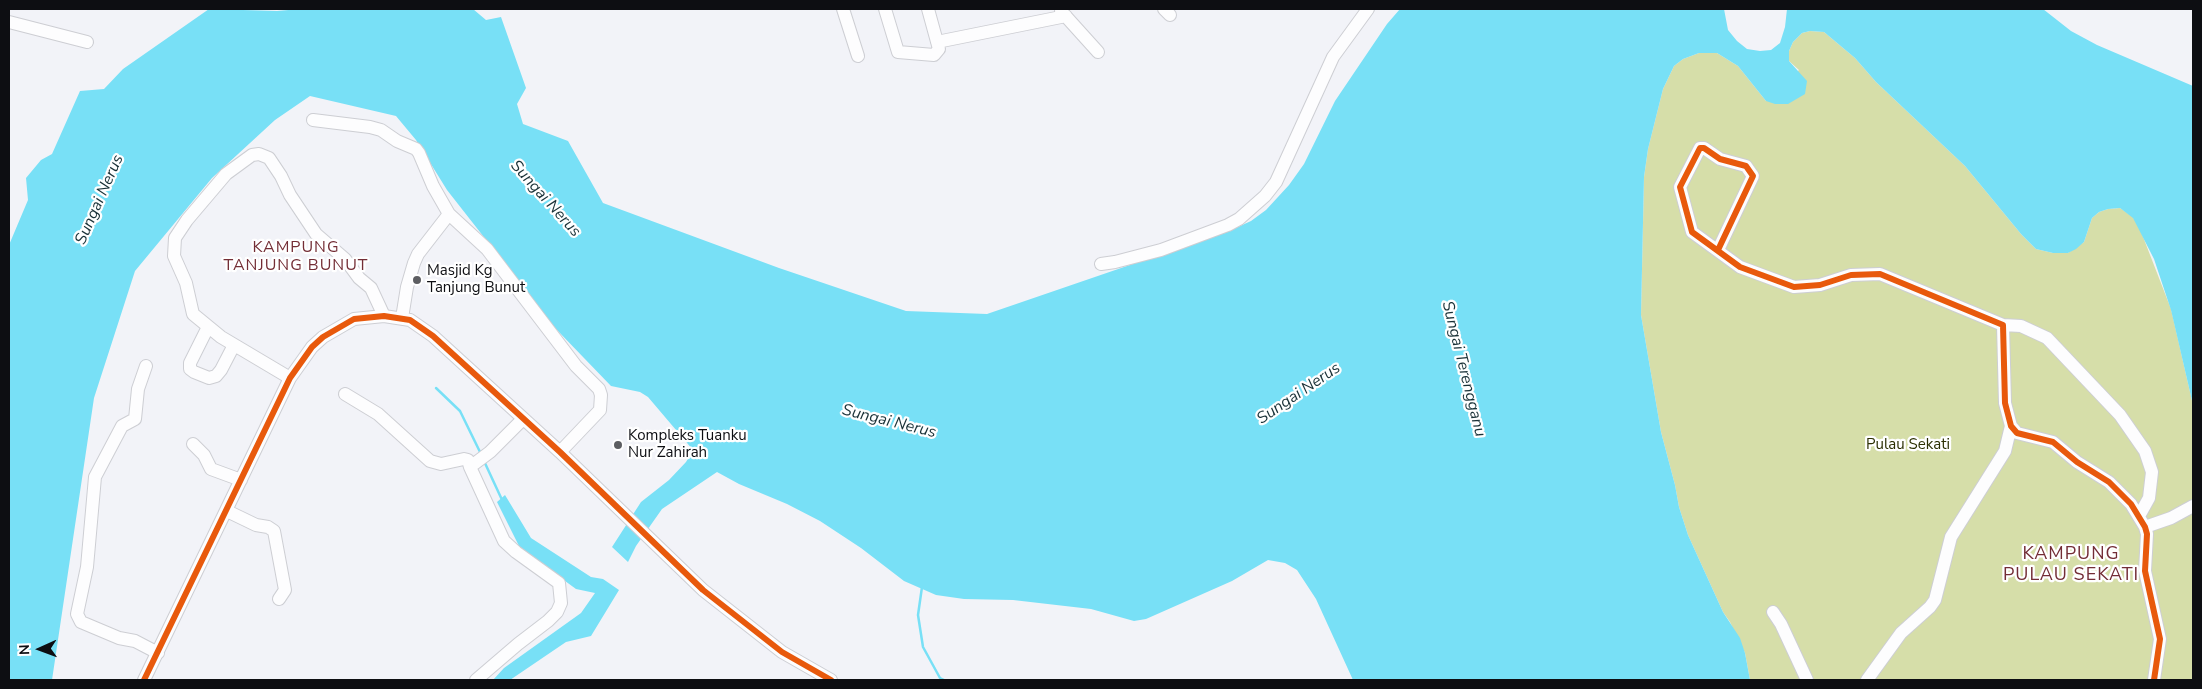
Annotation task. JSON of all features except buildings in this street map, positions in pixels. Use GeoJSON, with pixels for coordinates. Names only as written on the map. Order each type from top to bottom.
{"type":"FeatureCollection","features":[{"type":"Feature","properties":{"kind":"street"},"geometry":{"type":"LineString","coordinates":[[843,9],[858,56]]}},
{"type":"Feature","properties":{"kind":"street"},"geometry":{"type":"LineString","coordinates":[[884,9],[898,52],[934,55],[938,49],[928,9]]}},
{"type":"Feature","properties":{"kind":"street"},"geometry":{"type":"LineString","coordinates":[[1101,264],[1161,250],[1228,225],[1240,219],[1265,196],[1276,182],[1333,57],[1368,9]]}},
{"type":"Feature","properties":{"kind":"street"},"geometry":{"type":"LineString","coordinates":[[937,42],[1063,12],[1098,52]]}},
{"type":"Feature","properties":{"kind":"street"},"geometry":{"type":"LineString","coordinates":[[9,22],[87,42]]}},
{"type":"Feature","properties":{"kind":"street"},"geometry":{"type":"LineString","coordinates":[[313,120],[370,126],[416,149],[432,186],[449,214],[487,249],[573,362],[598,389],[602,395],[600,410],[560,452]]}},
{"type":"Feature","properties":{"kind":"street"},"geometry":{"type":"LineString","coordinates":[[1718,250],[1753,176],[1746,166],[1720,159],[1704,148],[1700,148],[1680,187],[1692,232],[1740,267],[1794,287],[1820,285],[1851,275],[1880,274],[2003,324],[2021,326],[2047,338],[2120,414],[2145,451],[2152,472],[2149,498],[2142,522]]}},
{"type":"Feature","properties":{"kind":"street"},"geometry":{"type":"LineString","coordinates":[[290,378],[234,345],[193,314],[186,283],[174,256],[174,238],[226,174],[252,155],[259,154],[269,158],[281,176],[290,195],[316,234],[345,259],[362,281],[371,288],[384,316]]}},
{"type":"Feature","properties":{"kind":"street"},"geometry":{"type":"LineString","coordinates":[[402,318],[414,263],[449,214]]}},
{"type":"Feature","properties":{"kind":"street"},"geometry":{"type":"LineString","coordinates":[[144,680],[290,378],[312,347],[324,336],[354,319],[384,316],[410,320],[433,336],[560,452],[703,590],[782,652],[831,680]]}},
{"type":"Feature","properties":{"kind":"street"},"geometry":{"type":"LineString","coordinates":[[2003,324],[2005,403],[2011,426],[2017,433],[2053,442],[2077,462],[2109,482],[2131,504],[2142,522],[2147,534],[2145,571],[2160,639],[2154,680]]}},
{"type":"Feature","properties":{"kind":"street"},"geometry":{"type":"LineString","coordinates":[[208,326],[190,362],[190,369],[194,372],[210,378],[216,376],[234,345]]}},
{"type":"Feature","properties":{"kind":"street"},"geometry":{"type":"LineString","coordinates":[[146,366],[138,384],[135,419],[122,426],[95,477],[87,567],[77,614],[80,622],[119,638],[135,641],[158,652]]}},
{"type":"Feature","properties":{"kind":"street"},"geometry":{"type":"LineString","coordinates":[[345,394],[378,414],[430,461],[441,464],[464,459],[473,464],[504,541],[559,583],[561,596],[557,612],[476,680]]}},
{"type":"Feature","properties":{"kind":"street"},"geometry":{"type":"LineString","coordinates":[[473,464],[490,452],[522,419]]}},
{"type":"Feature","properties":{"kind":"street"},"geometry":{"type":"LineString","coordinates":[[1868,680],[1901,633],[1930,607],[1935,600],[1952,537],[2005,451],[2011,426]]}},
{"type":"Feature","properties":{"kind":"street"},"geometry":{"type":"LineString","coordinates":[[193,444],[204,455],[211,469],[241,480]]}},
{"type":"Feature","properties":{"kind":"street"},"geometry":{"type":"LineString","coordinates":[[2142,522],[2171,518],[2193,506]]}},
{"type":"Feature","properties":{"kind":"street"},"geometry":{"type":"LineString","coordinates":[[227,511],[256,525],[268,527],[274,531],[285,590],[280,599]]}},
{"type":"Feature","properties":{"kind":"street"},"geometry":{"type":"LineString","coordinates":[[1773,612],[1781,624],[1807,680]]}},
{"type":"Feature","properties":{"kind":"green space","name":"Pulau Sekati"},"geometry":{"type":"Polygon","coordinates":[[[1810,31],[1824,32],[1855,58],[1876,82],[1965,166],[2021,234],[2036,249],[2053,253],[2068,253],[2084,242],[2092,218],[2099,212],[2108,209],[2120,208],[2133,217],[2140,229],[2171,309],[2193,405],[2193,680],[1750,680],[1745,653],[1723,612],[1688,535],[1679,507],[1661,432],[1641,315],[1644,177],[1648,149],[1663,89],[1674,66],[1683,59],[1699,53],[1717,53],[1738,66],[1766,101],[1799,70],[1789,61],[1789,51],[1793,42],[1802,33],[1810,31]]]}},
{"type":"Feature","properties":{"kind":"water"},"geometry":{"type":"Polygon","coordinates":[[[209,9],[277,11],[300,9],[473,9],[486,20],[501,17],[526,88],[517,104],[523,124],[568,141],[603,203],[779,268],[906,311],[987,314],[1229,231],[1251,221],[1266,210],[1289,185],[1304,164],[1335,101],[1387,24],[1400,9],[1724,9],[1728,30],[1737,41],[1747,49],[1760,51],[1771,50],[1780,43],[1785,27],[1787,9],[2043,9],[2071,31],[2097,45],[2193,86],[2193,405],[2171,310],[2154,259],[2133,218],[2120,208],[2108,209],[2099,212],[2092,218],[2084,242],[2076,249],[2068,253],[2053,253],[2036,249],[2021,234],[1965,166],[1876,82],[1855,58],[1824,32],[1810,31],[1802,33],[1793,42],[1789,51],[1789,61],[1807,81],[1805,94],[1788,104],[1775,104],[1766,101],[1738,66],[1717,53],[1699,53],[1683,59],[1674,66],[1663,89],[1648,149],[1644,177],[1641,315],[1661,432],[1679,507],[1688,535],[1723,612],[1740,638],[1750,680],[1353,680],[1316,599],[1297,570],[1285,563],[1268,560],[1232,581],[1146,619],[1134,621],[1091,609],[1013,600],[964,599],[936,595],[904,581],[861,548],[820,521],[717,472],[662,509],[636,546],[628,562],[612,547],[641,502],[669,480],[686,462],[693,450],[648,397],[640,392],[611,386],[556,329],[447,190],[416,140],[396,116],[310,96],[275,120],[212,178],[135,271],[94,398],[52,680],[9,680],[9,245],[28,200],[26,178],[41,160],[52,154],[80,91],[104,89],[123,69],[209,9]]]}},
{"type":"Feature","properties":{"kind":"water"},"geometry":{"type":"Polygon","coordinates":[[[505,495],[531,538],[591,577],[603,579],[619,590],[591,636],[566,642],[510,680],[493,680],[504,668],[581,613],[595,593],[576,589],[520,548],[497,502],[505,495]]]}},
{"type":"Feature","properties":{"kind":"waterway"},"geometry":{"type":"LineString","coordinates":[[436,388],[460,411],[481,454]]}},
{"type":"Feature","properties":{"kind":"waterway"},"geometry":{"type":"LineString","coordinates":[[484,461],[503,502]]}},
{"type":"Feature","properties":{"kind":"waterway"},"geometry":{"type":"LineString","coordinates":[[922,587],[918,615],[923,647],[940,678],[944,680]]}},
{"type":"Feature","properties":{"kind":"cycle path"},"geometry":{"type":"LineString","coordinates":[[1718,250],[1753,176],[1746,166],[1720,159],[1704,148],[1700,148],[1680,187],[1692,232],[1740,267],[1794,287],[1820,285],[1851,275],[1880,274],[2003,325],[2005,403],[2011,426],[2017,433],[2053,442],[2077,462],[2109,482],[2131,504],[2145,527],[2147,534],[2145,571],[2160,639],[2154,680]]}},
{"type":"Feature","properties":{"kind":"cycle path"},"geometry":{"type":"LineString","coordinates":[[144,680],[290,378],[312,347],[323,337],[354,319],[384,316],[410,320],[433,336],[560,452],[703,590],[782,652],[831,680]]}},
{"type":"Feature","properties":{"kind":"place","name":"Masjid Kg Tanjung Bunut"},"geometry":{"type":"Point","coordinates":[417,280]}},
{"type":"Feature","properties":{"kind":"place","name":"Kompleks Tuanku Nur Zahirah"},"geometry":{"type":"Point","coordinates":[618,445]}},
{"type":"Feature","properties":{"kind":"district","name":"KAMPUNG TANJUNG BUNUT"},"geometry":{"type":"Point","coordinates":[296,257]}},
{"type":"Feature","properties":{"kind":"district","name":"KAMPUNG PULAU SEKATI"},"geometry":{"type":"Point","coordinates":[2071,565]}},
{"type":"Feature","properties":{"kind":"water label","name":"Sungai Nerus"},"geometry":{"type":"Point","coordinates":[545,199]}},
{"type":"Feature","properties":{"kind":"water label","name":"Sungai Nerus"},"geometry":{"type":"Point","coordinates":[100,200]}},
{"type":"Feature","properties":{"kind":"water label","name":"Sungai Terengganu"},"geometry":{"type":"Point","coordinates":[1463,369]}},
{"type":"Feature","properties":{"kind":"water label","name":"Sungai Nerus"},"geometry":{"type":"Point","coordinates":[1299,394]}},
{"type":"Feature","properties":{"kind":"water label","name":"Sungai Nerus"},"geometry":{"type":"Point","coordinates":[889,422]}}]}
